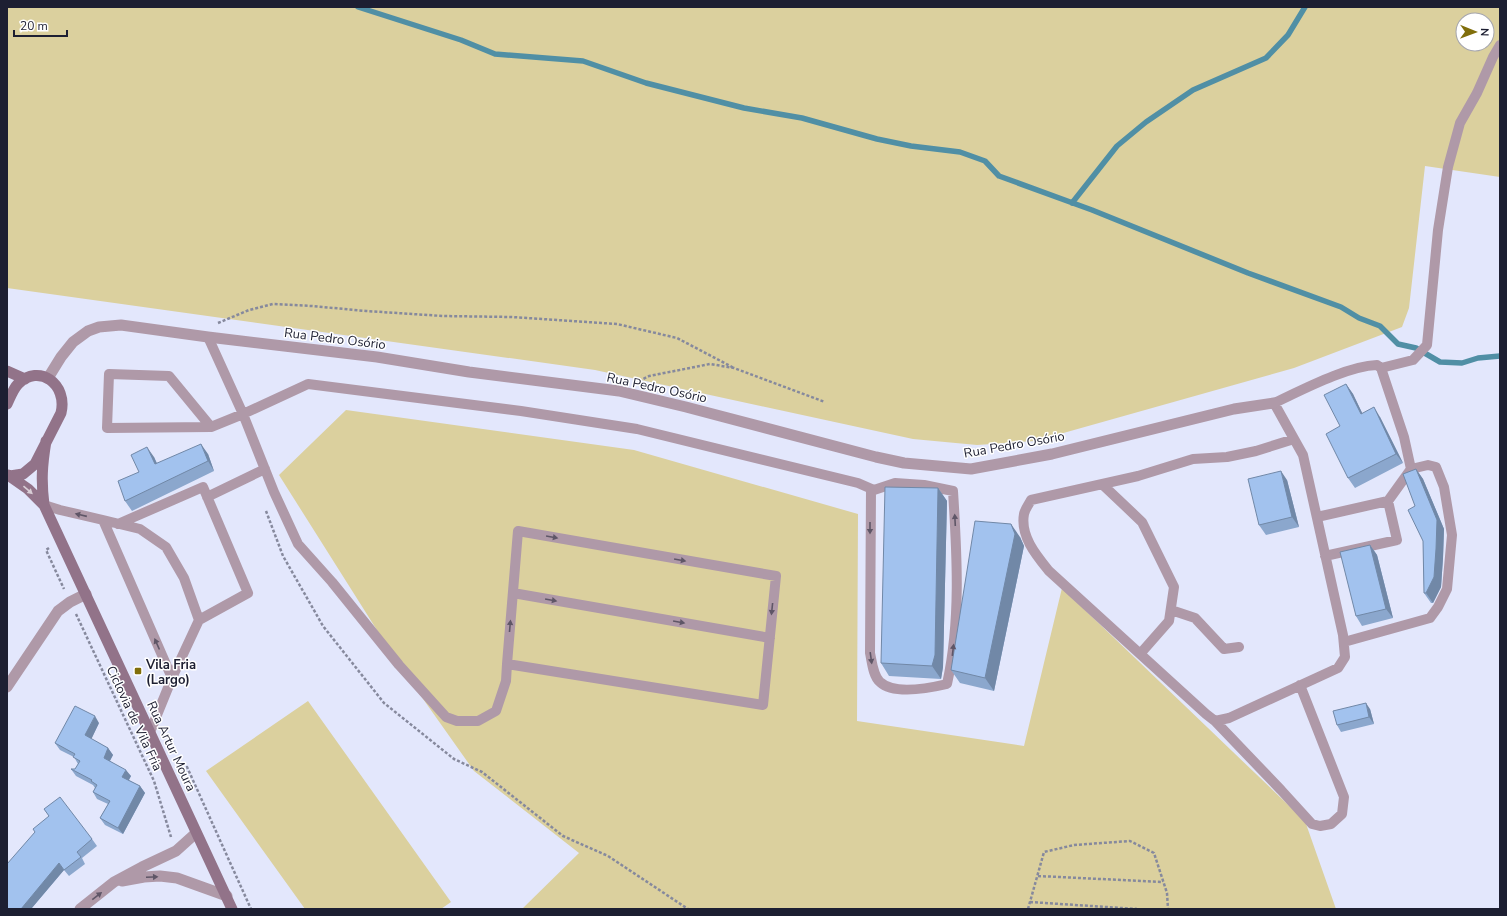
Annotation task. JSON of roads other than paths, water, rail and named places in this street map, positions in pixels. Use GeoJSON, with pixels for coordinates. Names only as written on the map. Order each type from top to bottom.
{"type":"FeatureCollection","features":[{"type":"Feature","properties":{"kind":"main road"},"geometry":{"type":"LineString","coordinates":[[7,371],[25,379]]}},
{"type":"Feature","properties":{"kind":"main road"},"geometry":{"type":"LineString","coordinates":[[7,404],[17,385],[25,379],[39,376],[48,378],[58,386],[61,392],[63,405],[61,413],[35,464],[30,470],[18,476],[9,475]]}},
{"type":"Feature","properties":{"kind":"main road"},"geometry":{"type":"LineString","coordinates":[[44,505],[42,464],[46,441]]}},
{"type":"Feature","properties":{"kind":"main road"},"geometry":{"type":"LineString","coordinates":[[9,475],[28,489],[44,505]]}},
{"type":"Feature","properties":{"kind":"main road","name":"Rua Artur Moura"},"geometry":{"type":"LineString","coordinates":[[44,505],[232,909]]}},
{"type":"Feature","properties":{"kind":"street","name":"Rua Pedro Osório"},"geometry":{"type":"LineString","coordinates":[[48,378],[61,356],[73,342],[88,331],[99,327],[121,325],[377,357],[469,372],[619,392],[686,407],[876,457],[904,463],[970,469],[1052,454],[1234,409],[1274,403]]}},
{"type":"Feature","properties":{"kind":"street"},"geometry":{"type":"LineString","coordinates":[[7,687],[58,611],[70,602],[86,594]]}},
{"type":"Feature","properties":{"kind":"street"},"geometry":{"type":"LineString","coordinates":[[80,909],[114,882],[176,851],[196,833]]}},
{"type":"Feature","properties":{"kind":"street"},"geometry":{"type":"LineString","coordinates":[[114,882],[144,877],[160,876],[177,878],[226,896]]}},
{"type":"Feature","properties":{"kind":"lane"},"geometry":{"type":"LineString","coordinates":[[1381,368],[1413,360],[1427,345],[1438,230],[1448,168],[1460,124],[1500,45]]}},
{"type":"Feature","properties":{"kind":"lane"},"geometry":{"type":"LineString","coordinates":[[208,337],[244,414],[265,469],[298,544],[332,582],[399,665],[446,717],[457,721],[478,721],[496,710],[506,681],[507,664],[518,531],[776,576],[763,704],[507,664]]}},
{"type":"Feature","properties":{"kind":"lane"},"geometry":{"type":"LineString","coordinates":[[1215,720],[1229,718],[1338,668],[1345,657],[1344,642],[1303,455],[1274,403],[1346,372],[1371,365],[1377,365],[1381,368],[1404,437],[1411,468]]}},
{"type":"Feature","properties":{"kind":"lane"},"geometry":{"type":"LineString","coordinates":[[211,426],[169,376],[109,374],[107,428],[211,426],[244,414],[308,384],[521,411],[637,429],[858,483],[874,490],[895,483],[924,485],[953,491],[957,555],[955,634],[947,684],[928,689],[896,689],[887,687],[879,682],[875,674],[870,653],[871,489]]}},
{"type":"Feature","properties":{"kind":"lane"},"geometry":{"type":"LineString","coordinates":[[1294,439],[1256,451],[1227,457],[1193,459],[1138,476],[1031,500],[1024,513],[1023,527],[1032,548],[1049,571],[1206,714],[1215,720],[1282,790],[1312,824],[1320,826],[1331,824],[1342,814],[1344,797],[1300,685]]}},
{"type":"Feature","properties":{"kind":"lane"},"geometry":{"type":"LineString","coordinates":[[1317,517],[1388,501],[1411,468],[1428,465],[1436,467],[1444,487],[1452,535],[1447,589],[1438,607],[1430,618],[1344,642]]}},
{"type":"Feature","properties":{"kind":"lane"},"geometry":{"type":"LineString","coordinates":[[207,497],[265,469]]}},
{"type":"Feature","properties":{"kind":"lane"},"geometry":{"type":"LineString","coordinates":[[1102,484],[1142,522],[1174,587],[1169,621],[1140,654]]}},
{"type":"Feature","properties":{"kind":"lane"},"geometry":{"type":"LineString","coordinates":[[118,524],[203,487],[248,593],[199,620],[172,678],[150,732]]}},
{"type":"Feature","properties":{"kind":"lane"},"geometry":{"type":"LineString","coordinates":[[1325,556],[1397,540],[1388,501]]}},
{"type":"Feature","properties":{"kind":"lane"},"geometry":{"type":"LineString","coordinates":[[44,505],[140,530],[166,547],[184,578],[199,620]]}},
{"type":"Feature","properties":{"kind":"lane"},"geometry":{"type":"LineString","coordinates":[[103,520],[172,678]]}},
{"type":"Feature","properties":{"kind":"lane"},"geometry":{"type":"LineString","coordinates":[[513,593],[770,638]]}},
{"type":"Feature","properties":{"kind":"lane"},"geometry":{"type":"LineString","coordinates":[[1171,610],[1195,618],[1224,649],[1239,647]]}},
{"type":"Feature","properties":{"kind":"waterway"},"geometry":{"type":"LineString","coordinates":[[358,7],[461,40],[495,54],[583,61],[646,83],[744,108],[802,118],[877,139],[911,146],[960,152],[985,161],[999,176],[1092,210],[1248,273],[1341,307],[1359,318],[1380,326],[1398,344],[1416,348],[1440,362],[1462,363],[1478,358],[1500,356]]}},
{"type":"Feature","properties":{"kind":"waterway"},"geometry":{"type":"LineString","coordinates":[[1072,203],[1117,146],[1146,122],[1193,90],[1266,58],[1288,35],[1305,7]]}},
{"type":"Feature","properties":{"kind":"place","name":"Vila Fria (Largo)"},"geometry":{"type":"Point","coordinates":[138,671]}}]}
